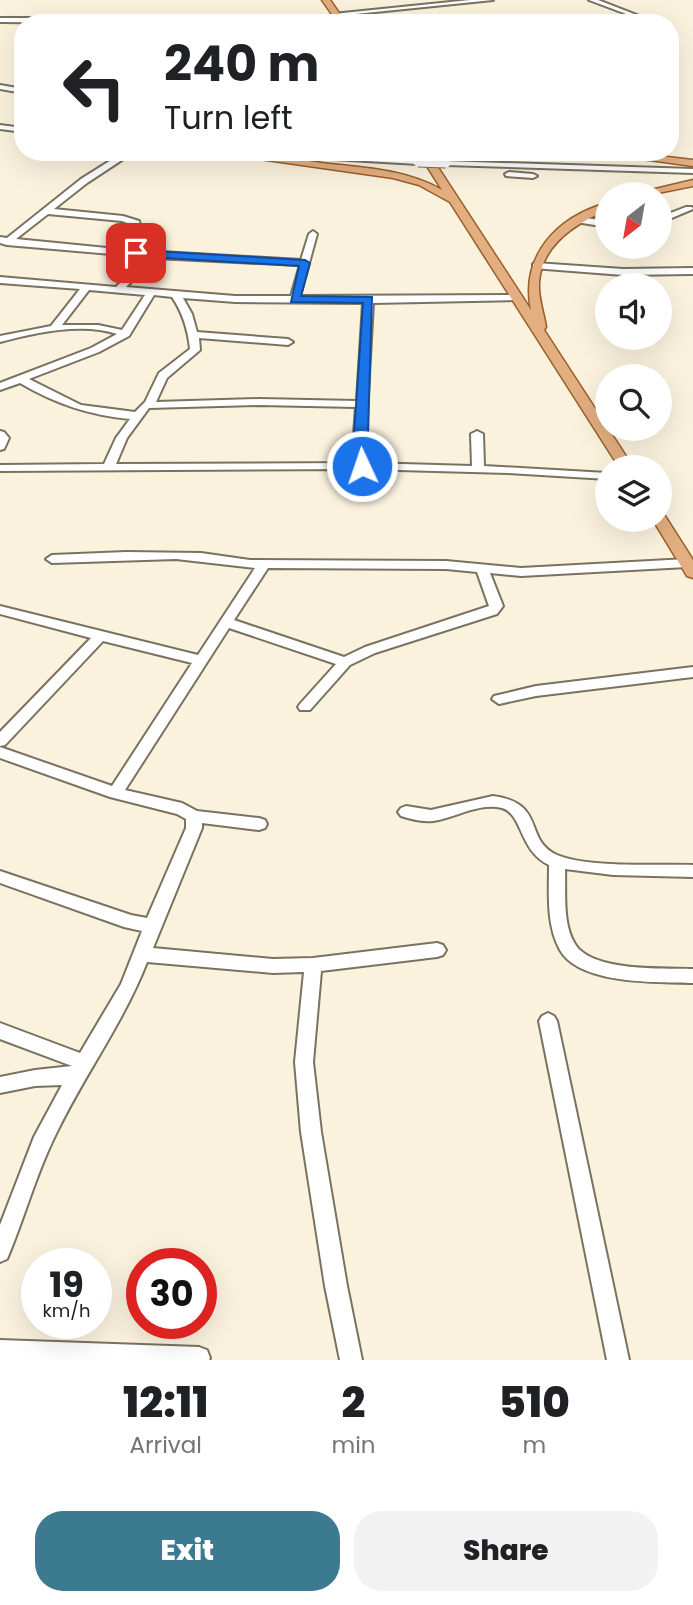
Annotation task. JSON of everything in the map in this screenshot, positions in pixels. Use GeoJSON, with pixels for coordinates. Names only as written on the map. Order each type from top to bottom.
{"type":"FeatureCollection","features":[{"type":"Feature","properties":{"kind":"main road"},"geometry":{"type":"LineString","coordinates":[[285,161],[394,175],[423,183],[457,203]]}},
{"type":"Feature","properties":{"kind":"main road"},"geometry":{"type":"LineString","coordinates":[[425,161],[438,174],[618,455]]}},
{"type":"Feature","properties":{"kind":"main road"},"geometry":{"type":"LineString","coordinates":[[675,161],[693,163]]}},
{"type":"Feature","properties":{"kind":"main road"},"geometry":{"type":"LineString","coordinates":[[672,187],[693,183]]}},
{"type":"Feature","properties":{"kind":"main road"},"geometry":{"type":"LineString","coordinates":[[540,330],[533,284],[536,266],[545,248],[579,220],[595,212]]}},
{"type":"Feature","properties":{"kind":"main road"},"geometry":{"type":"LineString","coordinates":[[668,532],[690,568]]}},
{"type":"Feature","properties":{"kind":"street"},"geometry":{"type":"LineString","coordinates":[[346,14],[490,0]]}},
{"type":"Feature","properties":{"kind":"street"},"geometry":{"type":"LineString","coordinates":[[592,0],[631,14]]}},
{"type":"Feature","properties":{"kind":"street"},"geometry":{"type":"LineString","coordinates":[[0,132],[4,127]]}},
{"type":"Feature","properties":{"kind":"street"},"geometry":{"type":"LineString","coordinates":[[0,247],[5,240],[84,181],[116,161]]}},
{"type":"Feature","properties":{"kind":"street"},"geometry":{"type":"LineString","coordinates":[[438,161],[693,171]]}},
{"type":"Feature","properties":{"kind":"street"},"geometry":{"type":"LineString","coordinates":[[438,174],[533,176]]}},
{"type":"Feature","properties":{"kind":"street"},"geometry":{"type":"LineString","coordinates":[[672,215],[689,209]]}},
{"type":"Feature","properties":{"kind":"street"},"geometry":{"type":"LineString","coordinates":[[47,211],[123,219],[136,223],[138,232],[119,252]]}},
{"type":"Feature","properties":{"kind":"street"},"geometry":{"type":"LineString","coordinates":[[579,220],[595,222]]}},
{"type":"Feature","properties":{"kind":"street"},"geometry":{"type":"LineString","coordinates":[[295,299],[313,234]]}},
{"type":"Feature","properties":{"kind":"street"},"geometry":{"type":"LineString","coordinates":[[5,240],[153,255],[305,263]]}},
{"type":"Feature","properties":{"kind":"street"},"geometry":{"type":"LineString","coordinates":[[118,290],[153,255]]}},
{"type":"Feature","properties":{"kind":"street"},"geometry":{"type":"LineString","coordinates":[[536,266],[623,272],[693,271]]}},
{"type":"Feature","properties":{"kind":"street"},"geometry":{"type":"LineString","coordinates":[[0,280],[176,295],[295,299],[516,297]]}},
{"type":"Feature","properties":{"kind":"street"},"geometry":{"type":"LineString","coordinates":[[55,327],[86,287]]}},
{"type":"Feature","properties":{"kind":"street"},"geometry":{"type":"LineString","coordinates":[[0,387],[122,337],[151,293]]}},
{"type":"Feature","properties":{"kind":"street"},"geometry":{"type":"LineString","coordinates":[[108,468],[122,438],[150,403],[159,378],[167,369],[195,350],[186,308],[176,295]]}},
{"type":"Feature","properties":{"kind":"street"},"geometry":{"type":"LineString","coordinates":[[362,466],[359,449],[369,300]]}},
{"type":"Feature","properties":{"kind":"street"},"geometry":{"type":"LineString","coordinates":[[0,339],[55,327],[125,332]]}},
{"type":"Feature","properties":{"kind":"street"},"geometry":{"type":"LineString","coordinates":[[193,335],[288,342]]}},
{"type":"Feature","properties":{"kind":"street"},"geometry":{"type":"LineString","coordinates":[[22,380],[61,403],[78,409],[138,416]]}},
{"type":"Feature","properties":{"kind":"street"},"geometry":{"type":"LineString","coordinates":[[150,403],[272,401],[362,404]]}},
{"type":"Feature","properties":{"kind":"street"},"geometry":{"type":"LineString","coordinates":[[0,434],[3,438],[0,447]]}},
{"type":"Feature","properties":{"kind":"street"},"geometry":{"type":"LineString","coordinates":[[477,434],[478,469]]}},
{"type":"Feature","properties":{"kind":"street"},"geometry":{"type":"LineString","coordinates":[[1,467],[362,466],[595,475]]}},
{"type":"Feature","properties":{"kind":"street"},"geometry":{"type":"LineString","coordinates":[[52,559],[190,556],[264,564],[446,565],[483,570],[690,568]]}},
{"type":"Feature","properties":{"kind":"street"},"geometry":{"type":"LineString","coordinates":[[115,793],[264,564]]}},
{"type":"Feature","properties":{"kind":"street"},"geometry":{"type":"LineString","coordinates":[[305,707],[345,662],[370,650],[492,611],[496,606],[483,570]]}},
{"type":"Feature","properties":{"kind":"street"},"geometry":{"type":"LineString","coordinates":[[0,610],[203,661]]}},
{"type":"Feature","properties":{"kind":"street"},"geometry":{"type":"LineString","coordinates":[[228,623],[345,662]]}},
{"type":"Feature","properties":{"kind":"street"},"geometry":{"type":"LineString","coordinates":[[0,741],[101,635]]}},
{"type":"Feature","properties":{"kind":"street"},"geometry":{"type":"LineString","coordinates":[[499,699],[548,689],[693,672]]}},
{"type":"Feature","properties":{"kind":"street"},"geometry":{"type":"LineString","coordinates":[[0,752],[115,793],[182,809],[194,816],[259,824]]}},
{"type":"Feature","properties":{"kind":"street"},"geometry":{"type":"LineString","coordinates":[[406,812],[415,816],[433,816],[478,804],[502,802],[511,806],[522,817],[541,855],[557,861],[584,867],[693,871]]}},
{"type":"Feature","properties":{"kind":"street"},"geometry":{"type":"LineString","coordinates":[[0,1252],[44,1137],[129,986],[194,828],[194,816]]}},
{"type":"Feature","properties":{"kind":"street"},"geometry":{"type":"LineString","coordinates":[[557,861],[560,923],[568,950],[583,961],[610,971],[693,976]]}},
{"type":"Feature","properties":{"kind":"street"},"geometry":{"type":"LineString","coordinates":[[0,877],[130,922],[152,926]]}},
{"type":"Feature","properties":{"kind":"street"},"geometry":{"type":"LineString","coordinates":[[141,954],[238,965],[313,965],[438,950]]}},
{"type":"Feature","properties":{"kind":"street"},"geometry":{"type":"LineString","coordinates":[[313,965],[307,1012],[305,1074],[311,1132],[351,1360]]}},
{"type":"Feature","properties":{"kind":"street"},"geometry":{"type":"LineString","coordinates":[[548,1021],[618,1360]]}},
{"type":"Feature","properties":{"kind":"street"},"geometry":{"type":"LineString","coordinates":[[0,1031],[80,1069]]}},
{"type":"Feature","properties":{"kind":"street"},"geometry":{"type":"LineString","coordinates":[[0,1085],[80,1069]]}},
{"type":"Feature","properties":{"kind":"street"},"geometry":{"type":"LineString","coordinates":[[0,1350],[199,1357]]}},
{"type":"Feature","properties":{"kind":"route"},"geometry":{"type":"LineString","coordinates":[[136,253],[305,263],[295,299],[369,300],[359,449],[362,466]]}}]}
